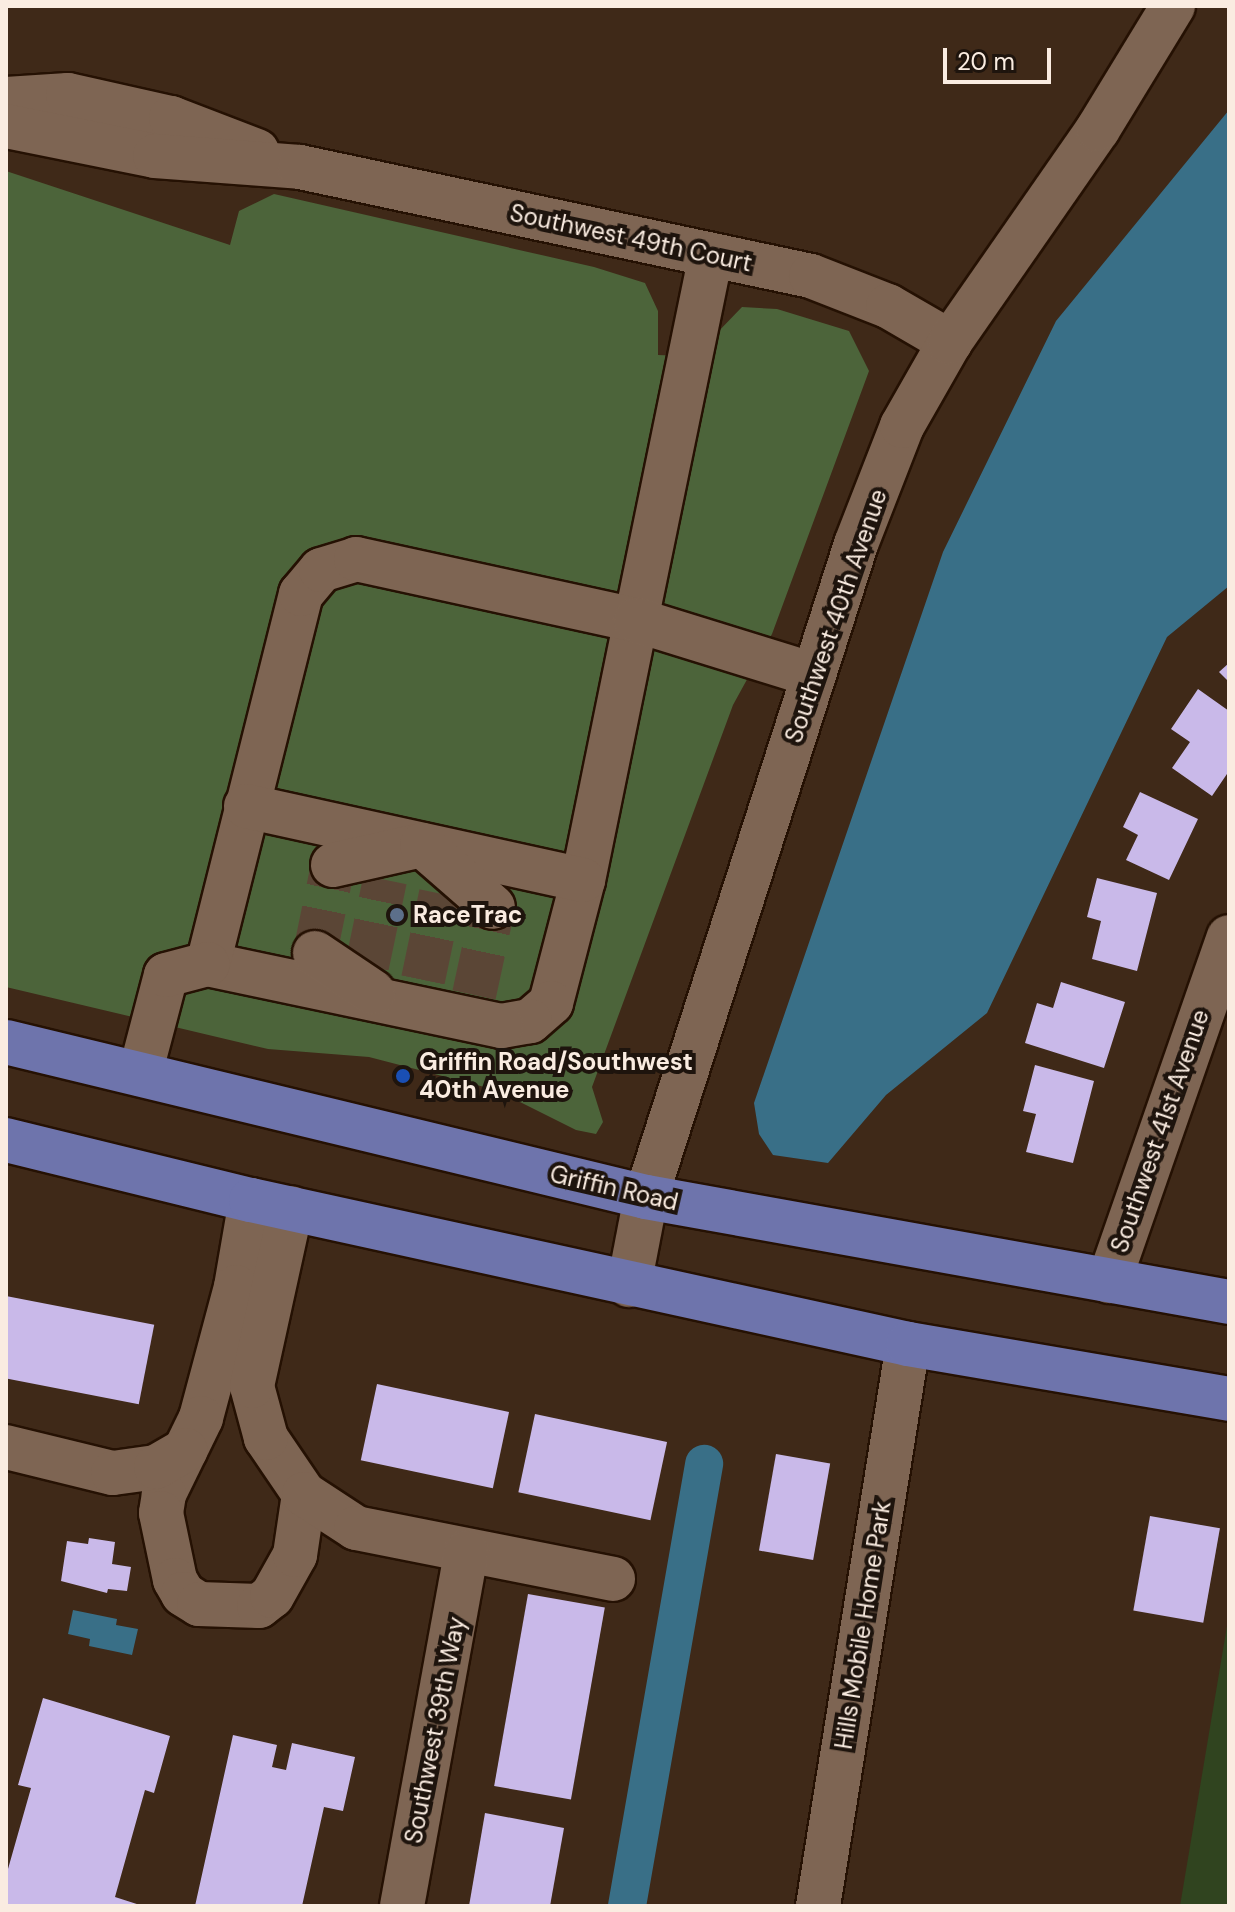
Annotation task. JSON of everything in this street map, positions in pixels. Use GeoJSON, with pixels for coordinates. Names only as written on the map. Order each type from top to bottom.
{"type":"FeatureCollection","features":[{"type":"Feature","properties":{"kind":"main road","name":"Griffin Road"},"geometry":{"type":"LineString","coordinates":[[6,1042],[646,1197],[1229,1302]]}},
{"type":"Feature","properties":{"kind":"main road"},"geometry":{"type":"LineString","coordinates":[[6,1140],[629,1285],[908,1344],[1229,1399]]}},
{"type":"Feature","properties":{"kind":"street","name":"Southwest 40th Avenue"},"geometry":{"type":"LineString","coordinates":[[629,1285],[646,1197],[856,544],[902,426],[950,342],[1098,129],[1173,6]]}},
{"type":"Feature","properties":{"kind":"street","name":"Southwest 49th Court"},"geometry":{"type":"LineString","coordinates":[[6,99],[68,95],[171,118],[300,167]]}},
{"type":"Feature","properties":{"kind":"street","name":"Southwest 49th Court"},"geometry":{"type":"LineString","coordinates":[[6,126],[155,156],[300,167],[811,276],[888,306],[950,342]]}},
{"type":"Feature","properties":{"kind":"street"},"geometry":{"type":"LineString","coordinates":[[315,953],[407,992],[501,1026],[530,1021],[551,1003],[583,880],[711,255]]}},
{"type":"Feature","properties":{"kind":"street"},"geometry":{"type":"LineString","coordinates":[[208,964],[301,594],[321,570],[356,559],[636,620],[814,675]]}},
{"type":"Feature","properties":{"kind":"street"},"geometry":{"type":"LineString","coordinates":[[246,806],[583,880]]}},
{"type":"Feature","properties":{"kind":"street"},"geometry":{"type":"LineString","coordinates":[[333,865],[422,845]]}},
{"type":"Feature","properties":{"kind":"street"},"geometry":{"type":"LineString","coordinates":[[385,880],[422,845]]}},
{"type":"Feature","properties":{"kind":"street"},"geometry":{"type":"LineString","coordinates":[[422,845],[441,894]]}},
{"type":"Feature","properties":{"kind":"street"},"geometry":{"type":"LineString","coordinates":[[422,845],[493,907]]}},
{"type":"Feature","properties":{"kind":"street","name":"Southwest 41st Avenue"},"geometry":{"type":"LineString","coordinates":[[1109,1281],[1226,951]]}},
{"type":"Feature","properties":{"kind":"street"},"geometry":{"type":"LineString","coordinates":[[140,1074],[166,975],[208,964],[407,992],[474,995]]}},
{"type":"Feature","properties":{"kind":"street"},"geometry":{"type":"LineString","coordinates":[[367,966],[407,992]]}},
{"type":"Feature","properties":{"kind":"street"},"geometry":{"type":"LineString","coordinates":[[271,1204],[236,1287],[201,1418],[164,1494],[161,1513],[172,1560],[183,1594],[199,1604],[259,1606],[288,1568],[356,1528]]}},
{"type":"Feature","properties":{"kind":"street"},"geometry":{"type":"LineString","coordinates":[[271,1204],[252,1386],[266,1438],[304,1494],[356,1528],[466,1553],[613,1579]]}},
{"type":"Feature","properties":{"kind":"street","name":"Hills Mobile Home Park"},"geometry":{"type":"LineString","coordinates":[[818,1906],[908,1344]]}},
{"type":"Feature","properties":{"kind":"street"},"geometry":{"type":"LineString","coordinates":[[6,1447],[113,1473],[156,1467],[186,1450]]}},
{"type":"Feature","properties":{"kind":"street"},"geometry":{"type":"LineString","coordinates":[[113,1473],[161,1513]]}},
{"type":"Feature","properties":{"kind":"street"},"geometry":{"type":"LineString","coordinates":[[288,1568],[304,1494]]}},
{"type":"Feature","properties":{"kind":"street","name":"Southwest 39th Way"},"geometry":{"type":"LineString","coordinates":[[402,1906],[466,1553]]}},
{"type":"Feature","properties":{"kind":"green space"},"geometry":{"type":"Polygon","coordinates":[[[6,171],[230,245],[239,211],[274,194],[594,267],[645,283],[658,311],[658,355],[710,357],[714,336],[742,307],[777,309],[849,331],[869,371],[772,634],[733,705],[592,1087],[603,1122],[596,1134],[576,1130],[496,1090],[369,1057],[268,1049],[6,987],[6,171]]]}},
{"type":"Feature","properties":{"kind":"green space"},"geometry":{"type":"Polygon","coordinates":[[[1229,1614],[1229,1906],[1180,1906],[1229,1614]]]}},
{"type":"Feature","properties":{"kind":"water"},"geometry":{"type":"Polygon","coordinates":[[[1229,110],[1229,586],[1167,637],[987,1013],[886,1095],[828,1163],[773,1155],[759,1134],[754,1103],[943,552],[1056,321],[1229,110]]]}},
{"type":"Feature","properties":{"kind":"water"},"geometry":{"type":"Polygon","coordinates":[[[73,1610],[117,1619],[116,1625],[138,1629],[132,1655],[89,1646],[90,1639],[68,1634],[73,1610]]]}},
{"type":"Feature","properties":{"kind":"building"},"geometry":{"type":"Polygon","coordinates":[[[1229,663],[1229,682],[1219,672],[1229,663]]]}},
{"type":"Feature","properties":{"kind":"building"},"geometry":{"type":"Polygon","coordinates":[[[1198,689],[1229,711],[1229,771],[1212,796],[1172,768],[1190,742],[1171,729],[1198,689]]]}},
{"type":"Feature","properties":{"kind":"building"},"geometry":{"type":"Polygon","coordinates":[[[1140,792],[1198,819],[1169,880],[1126,860],[1138,835],[1123,827],[1140,792]]]}},
{"type":"Feature","properties":{"kind":"building"},"geometry":{"type":"Polygon","coordinates":[[[1097,878],[1157,893],[1137,971],[1092,959],[1101,921],[1087,917],[1097,878]]]}},
{"type":"Feature","properties":{"kind":"building"},"geometry":{"type":"Polygon","coordinates":[[[1061,982],[1125,1002],[1104,1068],[1025,1043],[1037,1003],[1053,1008],[1061,982]]]}},
{"type":"Feature","properties":{"kind":"building"},"geometry":{"type":"Polygon","coordinates":[[[1035,1065],[1094,1081],[1073,1163],[1026,1152],[1036,1114],[1023,1111],[1035,1065]]]}},
{"type":"Feature","properties":{"kind":"building"},"geometry":{"type":"Polygon","coordinates":[[[6,1296],[154,1325],[139,1404],[6,1379],[6,1296]]]}},
{"type":"Feature","properties":{"kind":"building"},"geometry":{"type":"Polygon","coordinates":[[[377,1384],[509,1412],[493,1488],[361,1460],[377,1384]]]}},
{"type":"Feature","properties":{"kind":"building"},"geometry":{"type":"Polygon","coordinates":[[[535,1414],[667,1442],[650,1520],[518,1492],[535,1414]]]}},
{"type":"Feature","properties":{"kind":"building"},"geometry":{"type":"Polygon","coordinates":[[[776,1454],[830,1464],[813,1560],[759,1551],[776,1454]]]}},
{"type":"Feature","properties":{"kind":"building"},"geometry":{"type":"Polygon","coordinates":[[[1150,1516],[1220,1528],[1203,1623],[1133,1611],[1150,1516]]]}},
{"type":"Feature","properties":{"kind":"building"},"geometry":{"type":"Polygon","coordinates":[[[89,1538],[115,1542],[112,1564],[131,1567],[127,1591],[108,1589],[107,1593],[61,1581],[67,1541],[88,1544],[89,1538]]]}},
{"type":"Feature","properties":{"kind":"building"},"geometry":{"type":"Polygon","coordinates":[[[528,1594],[605,1608],[571,1800],[494,1786],[528,1594]]]}},
{"type":"Feature","properties":{"kind":"building"},"geometry":{"type":"Polygon","coordinates":[[[43,1698],[170,1736],[154,1793],[145,1790],[115,1897],[143,1906],[6,1906],[6,1876],[31,1788],[18,1785],[43,1698]]]}},
{"type":"Feature","properties":{"kind":"building"},"geometry":{"type":"Polygon","coordinates":[[[233,1735],[277,1745],[272,1767],[286,1770],[292,1743],[355,1757],[343,1811],[324,1807],[302,1906],[195,1906],[233,1735]]]}},
{"type":"Feature","properties":{"kind":"building"},"geometry":{"type":"Polygon","coordinates":[[[485,1813],[564,1828],[550,1906],[469,1906],[485,1813]]]}},
{"type":"Feature","properties":{"kind":"waterway"},"geometry":{"type":"LineString","coordinates":[[627,1906],[704,1464]]}},
{"type":"Feature","properties":{"kind":"tunnel"},"geometry":{"type":"LineString","coordinates":[[315,953],[333,865]]}},
{"type":"Feature","properties":{"kind":"tunnel"},"geometry":{"type":"LineString","coordinates":[[367,966],[385,880]]}},
{"type":"Feature","properties":{"kind":"tunnel"},"geometry":{"type":"LineString","coordinates":[[423,980],[441,894]]}},
{"type":"Feature","properties":{"kind":"tunnel"},"geometry":{"type":"LineString","coordinates":[[474,995],[493,907]]}},
{"type":"Feature","properties":{"kind":"place","name":"RaceTrac"},"geometry":{"type":"Point","coordinates":[397,915]}},
{"type":"Feature","properties":{"kind":"place","name":"Griffin Road/Southwest 40th Avenue"},"geometry":{"type":"Point","coordinates":[403,1076]}}]}
